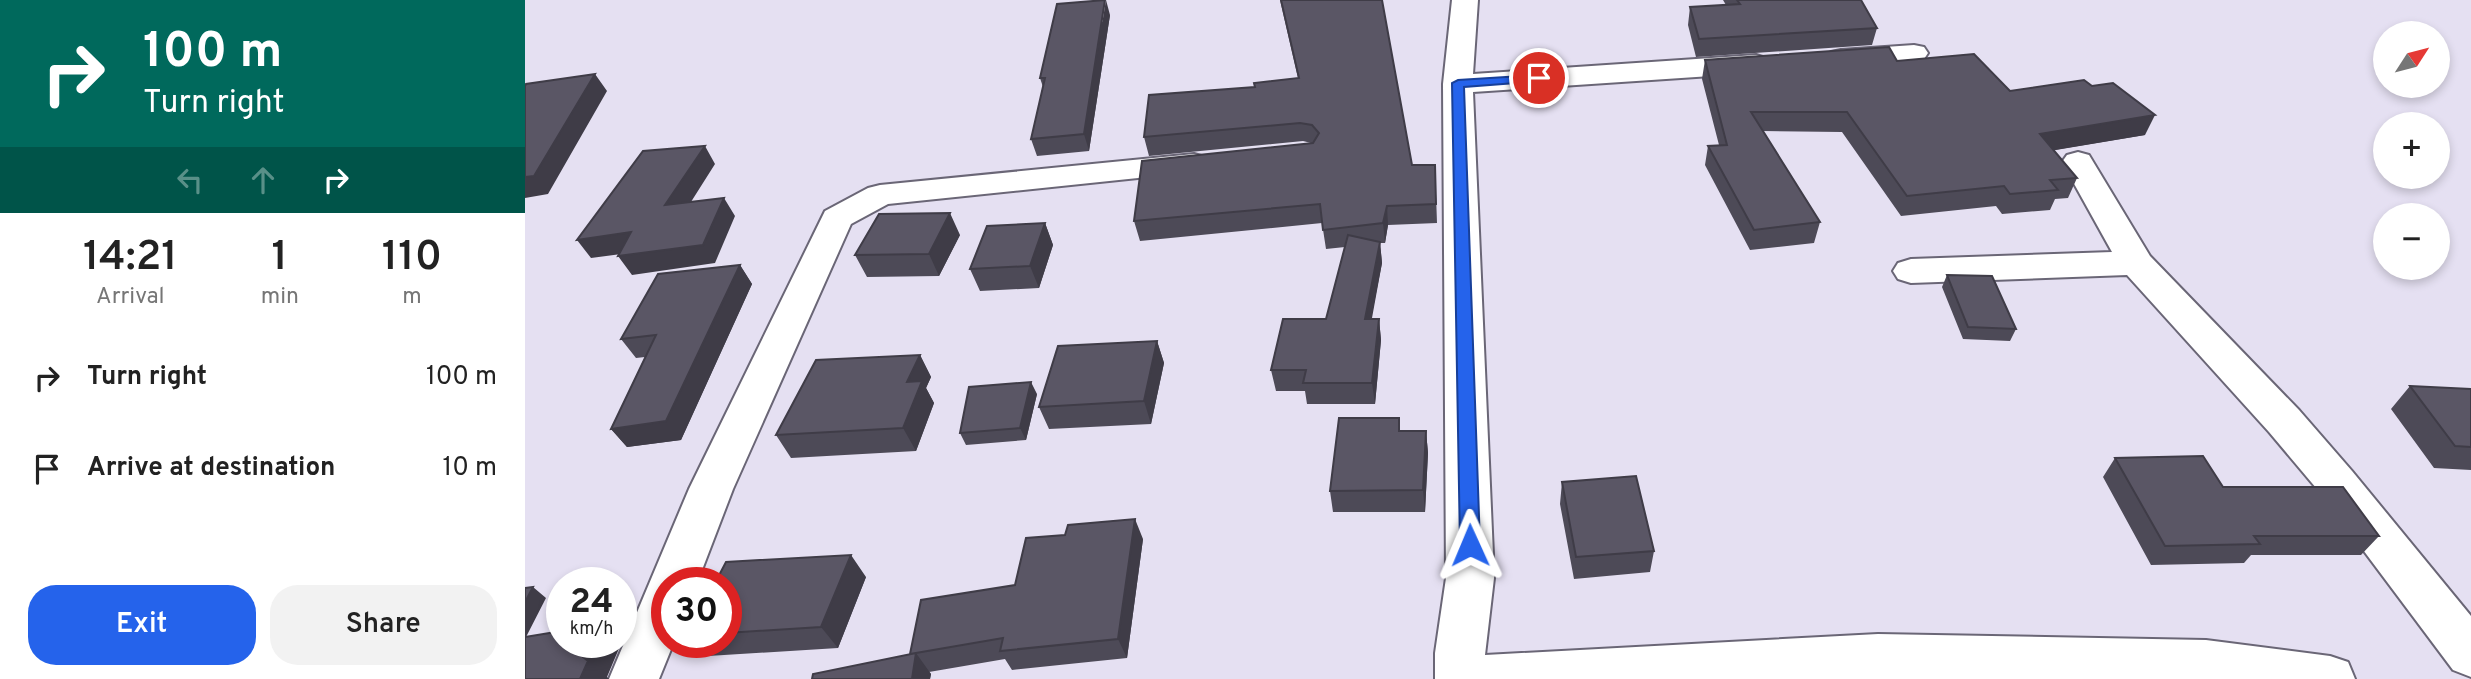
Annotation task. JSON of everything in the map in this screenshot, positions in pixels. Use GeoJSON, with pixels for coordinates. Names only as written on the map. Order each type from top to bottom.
{"type":"FeatureCollection","features":[{"type":"Feature","properties":{"kind":"street"},"geometry":{"type":"LineString","coordinates":[[1460,679],[1460,653],[1470,578],[1458,83],[1465,0]]}},
{"type":"Feature","properties":{"kind":"street"},"geometry":{"type":"LineString","coordinates":[[1818,60],[1914,53]]}},
{"type":"Feature","properties":{"kind":"street"},"geometry":{"type":"LineString","coordinates":[[1458,83],[1776,62]]}},
{"type":"Feature","properties":{"kind":"street"},"geometry":{"type":"LineString","coordinates":[[679,567],[711,489],[837,218],[880,195],[1221,161]]}},
{"type":"Feature","properties":{"kind":"street"},"geometry":{"type":"LineString","coordinates":[[2078,162],[2137,263],[2293,431],[2471,654]]}},
{"type":"Feature","properties":{"kind":"street"},"geometry":{"type":"LineString","coordinates":[[1912,271],[2137,263]]}},
{"type":"Feature","properties":{"kind":"street"},"geometry":{"type":"LineString","coordinates":[[634,679],[651,637]]}},
{"type":"Feature","properties":{"kind":"street"},"geometry":{"type":"LineString","coordinates":[[1470,679],[1878,657],[2206,663],[2330,679]]}},
{"type":"Feature","properties":{"kind":"building"},"geometry":{"type":"Polygon","coordinates":[[[1105,0],[1084,134],[1031,139],[1045,78],[1040,78],[1057,4],[1105,0]]]}},
{"type":"Feature","properties":{"kind":"building"},"geometry":{"type":"Polygon","coordinates":[[[1281,0],[1382,0],[1412,165],[1435,165],[1436,204],[1387,206],[1383,223],[1323,230],[1320,204],[1134,221],[1142,161],[1313,143],[1319,133],[1312,125],[1300,123],[1144,137],[1149,95],[1255,87],[1254,83],[1299,78],[1281,0]]]}},
{"type":"Feature","properties":{"kind":"building"},"geometry":{"type":"Polygon","coordinates":[[[1737,0],[1861,0],[1877,28],[1699,39],[1690,7],[1740,4],[1737,0]]]}},
{"type":"Feature","properties":{"kind":"building"},"geometry":{"type":"Polygon","coordinates":[[[1889,47],[1897,61],[1974,54],[2010,91],[2084,80],[2092,86],[2113,83],[2155,115],[2040,134],[2077,178],[2050,180],[2058,190],[2010,194],[2004,186],[1907,196],[1847,112],[1751,112],[1820,222],[1754,230],[1708,146],[1727,145],[1705,60],[1889,47]]]}},
{"type":"Feature","properties":{"kind":"building"},"geometry":{"type":"Polygon","coordinates":[[[595,74],[534,176],[525,177],[526,84],[595,74]]]}},
{"type":"Feature","properties":{"kind":"building"},"geometry":{"type":"Polygon","coordinates":[[[705,146],[665,205],[724,198],[703,245],[618,256],[631,232],[577,240],[643,151],[705,146]]]}},
{"type":"Feature","properties":{"kind":"building"},"geometry":{"type":"Polygon","coordinates":[[[950,213],[929,254],[855,255],[879,214],[950,213]]]}},
{"type":"Feature","properties":{"kind":"building"},"geometry":{"type":"Polygon","coordinates":[[[1045,223],[1030,266],[970,269],[987,226],[1045,223]]]}},
{"type":"Feature","properties":{"kind":"building"},"geometry":{"type":"Polygon","coordinates":[[[1348,235],[1380,242],[1365,319],[1379,319],[1372,383],[1303,383],[1306,370],[1271,370],[1283,319],[1326,319],[1348,235]]]}},
{"type":"Feature","properties":{"kind":"building"},"geometry":{"type":"Polygon","coordinates":[[[740,265],[666,421],[611,429],[656,335],[621,339],[658,274],[740,265]]]}},
{"type":"Feature","properties":{"kind":"building"},"geometry":{"type":"Polygon","coordinates":[[[1947,275],[1992,276],[2016,329],[1968,327],[1947,275]]]}},
{"type":"Feature","properties":{"kind":"building"},"geometry":{"type":"Polygon","coordinates":[[[1157,341],[1144,401],[1039,407],[1058,346],[1157,341]]]}},
{"type":"Feature","properties":{"kind":"building"},"geometry":{"type":"Polygon","coordinates":[[[920,355],[907,382],[922,381],[903,428],[776,435],[816,360],[920,355]]]}},
{"type":"Feature","properties":{"kind":"building"},"geometry":{"type":"Polygon","coordinates":[[[1031,382],[1020,428],[960,433],[969,387],[1031,382]]]}},
{"type":"Feature","properties":{"kind":"building"},"geometry":{"type":"Polygon","coordinates":[[[2410,386],[2471,389],[2471,447],[2455,446],[2410,386]]]}},
{"type":"Feature","properties":{"kind":"building"},"geometry":{"type":"Polygon","coordinates":[[[1339,418],[1399,418],[1399,431],[1426,431],[1423,490],[1330,491],[1339,418]]]}},
{"type":"Feature","properties":{"kind":"building"},"geometry":{"type":"Polygon","coordinates":[[[2203,456],[2223,487],[2343,487],[2379,536],[2254,536],[2260,544],[2165,546],[2115,458],[2203,456]]]}},
{"type":"Feature","properties":{"kind":"building"},"geometry":{"type":"Polygon","coordinates":[[[1636,476],[1654,551],[1576,557],[1562,482],[1636,476]]]}},
{"type":"Feature","properties":{"kind":"building"},"geometry":{"type":"Polygon","coordinates":[[[1135,519],[1118,639],[1000,651],[1003,638],[910,654],[921,600],[1015,585],[1026,538],[1065,535],[1068,525],[1135,519]]]}},
{"type":"Feature","properties":{"kind":"building"},"geometry":{"type":"Polygon","coordinates":[[[851,555],[821,627],[742,632],[742,567],[723,567],[726,562],[851,555]]]}},
{"type":"Feature","properties":{"kind":"building"},"geometry":{"type":"Polygon","coordinates":[[[533,587],[525,602],[525,588],[533,587]]]}},
{"type":"Feature","properties":{"kind":"building"},"geometry":{"type":"Polygon","coordinates":[[[546,634],[546,658],[584,658],[588,661],[580,679],[525,679],[525,637],[546,634]]]}},
{"type":"Feature","properties":{"kind":"building"},"geometry":{"type":"Polygon","coordinates":[[[916,653],[912,679],[812,679],[813,674],[916,653]]]}},
{"type":"Feature","properties":{"kind":"route"},"geometry":{"type":"LineString","coordinates":[[1470,545],[1458,83],[1539,78]]}}]}
